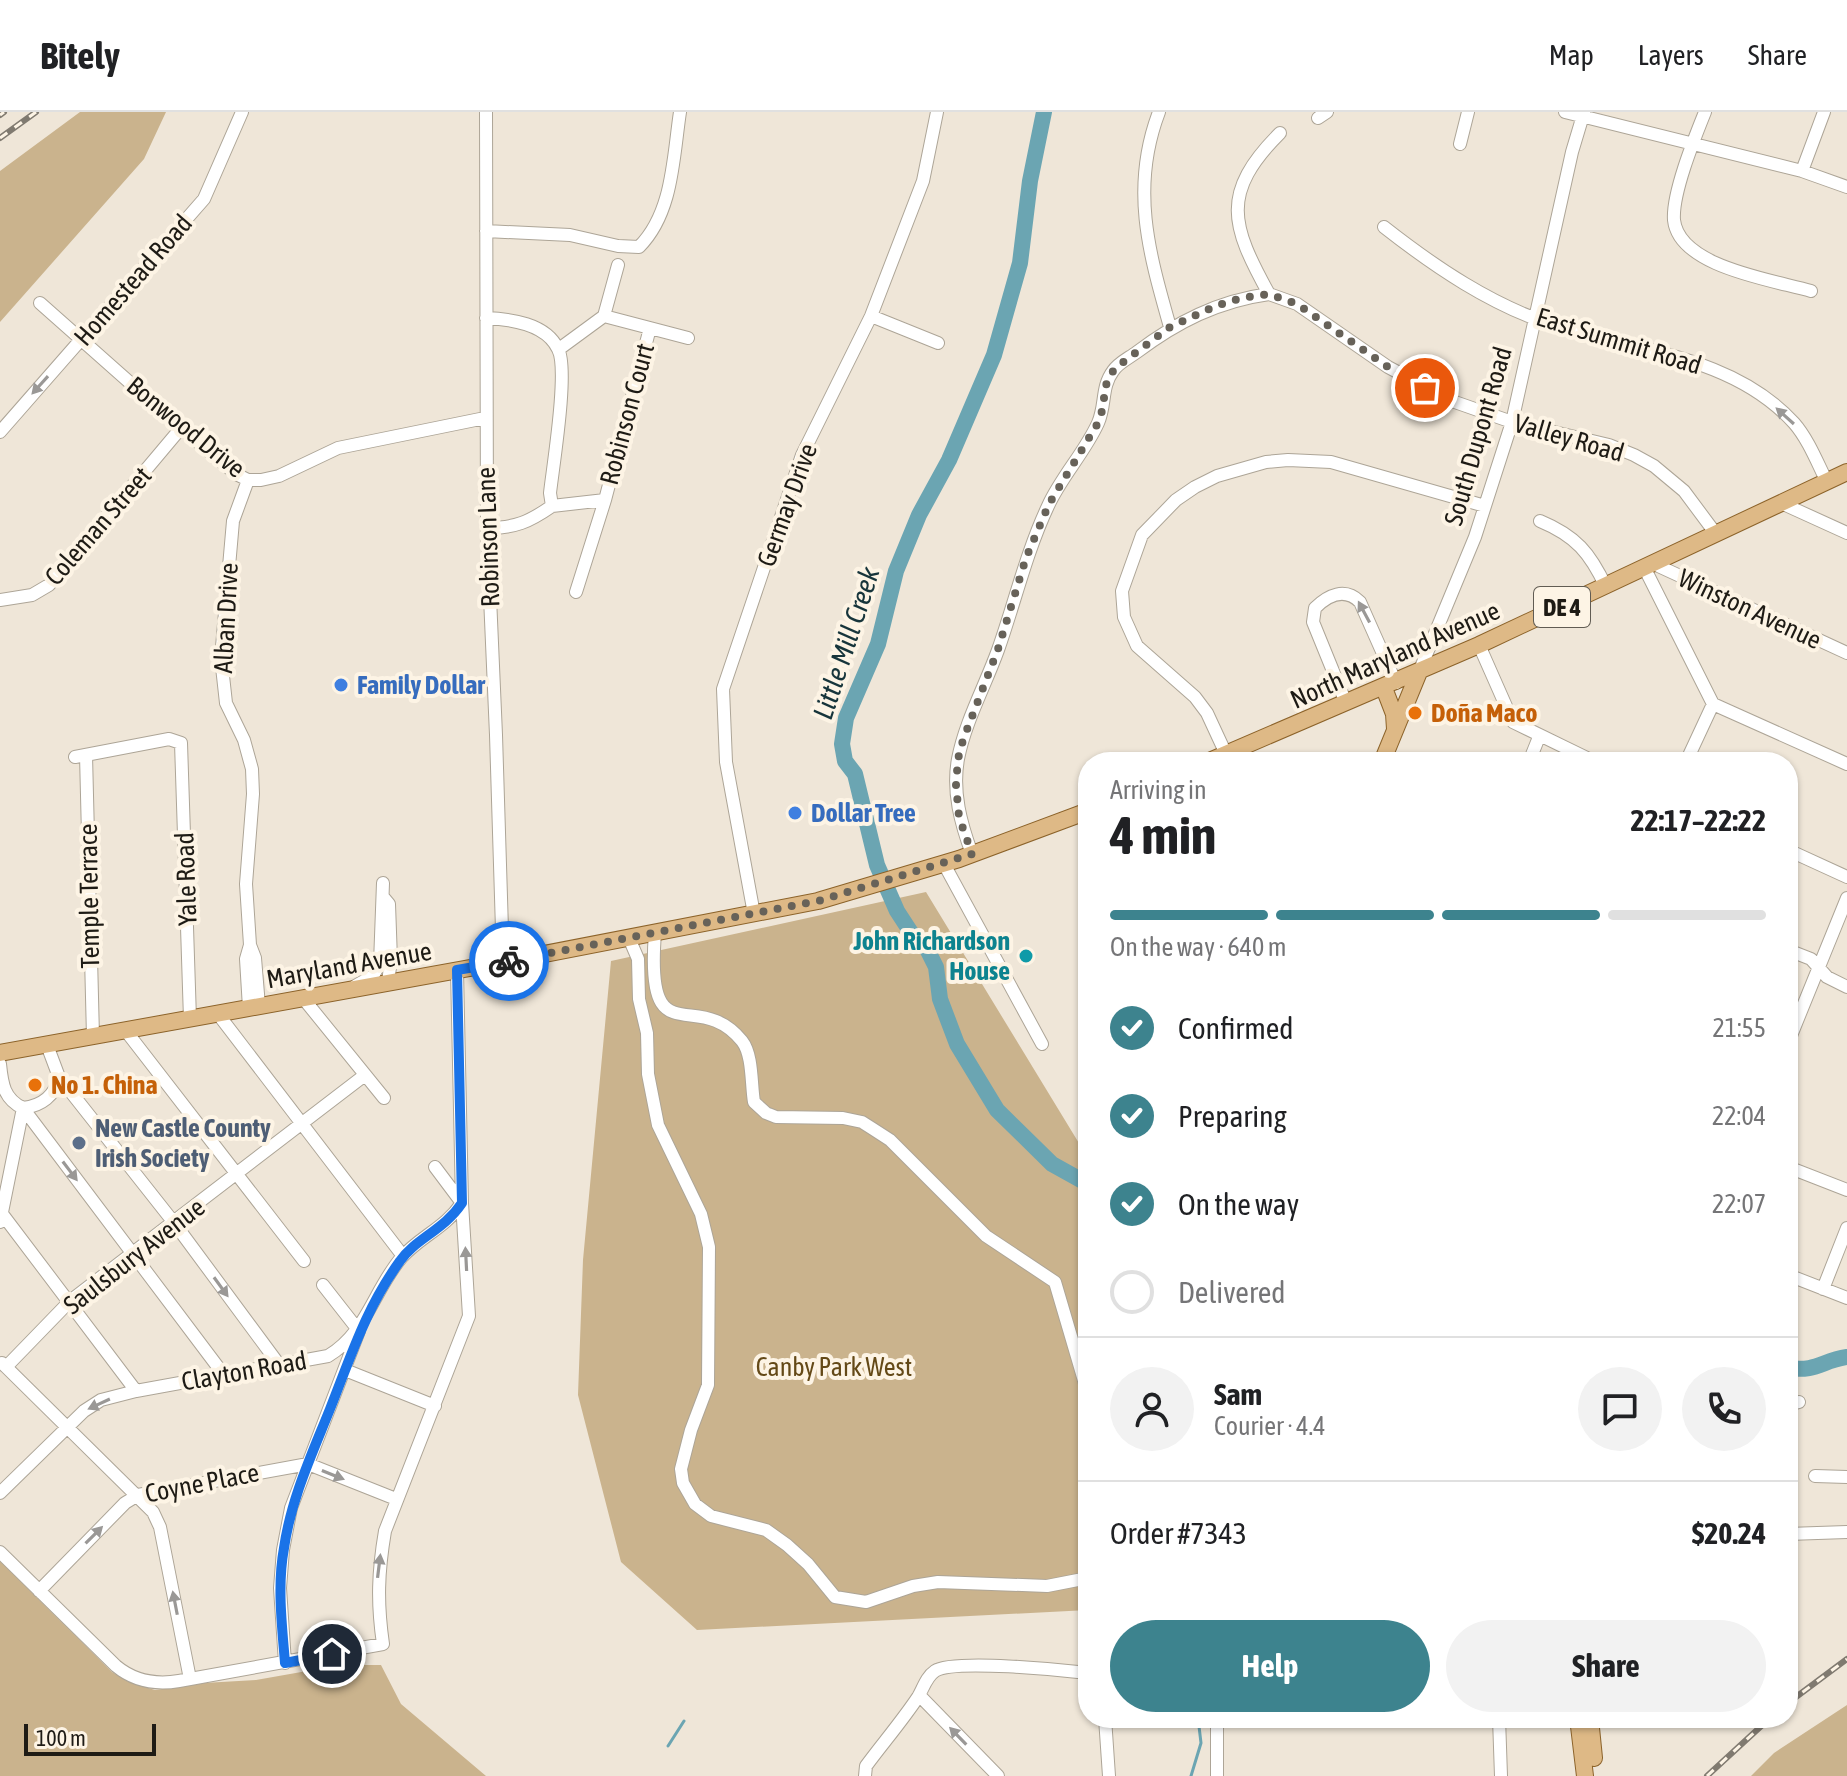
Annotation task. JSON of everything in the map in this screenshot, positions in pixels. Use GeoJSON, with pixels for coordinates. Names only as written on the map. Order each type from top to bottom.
{"type":"FeatureCollection","features":[{"type":"Feature","properties":{"kind":"main road","name":"DE 4"},"geometry":{"type":"LineString","coordinates":[[1649,567],[1847,472]]}},
{"type":"Feature","properties":{"kind":"main road","name":"North Maryland Avenue"},"geometry":{"type":"LineString","coordinates":[[1231,752],[1390,685],[1649,567]]}},
{"type":"Feature","properties":{"kind":"main road","name":"South Dupont Road"},"geometry":{"type":"LineString","coordinates":[[1386,752],[1419,672]]}},
{"type":"Feature","properties":{"kind":"main road"},"geometry":{"type":"LineString","coordinates":[[1390,685],[1395,731]]}},
{"type":"Feature","properties":{"kind":"main road"},"geometry":{"type":"LineString","coordinates":[[754,914],[818,901],[901,878],[1078,815]]}},
{"type":"Feature","properties":{"kind":"main road","name":"Maryland Avenue"},"geometry":{"type":"LineString","coordinates":[[0,1053],[754,914]]}},
{"type":"Feature","properties":{"kind":"main road"},"geometry":{"type":"LineString","coordinates":[[1579,1728],[1585,1776]]}},
{"type":"Feature","properties":{"kind":"main road"},"geometry":{"type":"LineString","coordinates":[[1591,1728],[1596,1776]]}},
{"type":"Feature","properties":{"kind":"street","name":"Homestead Road"},"geometry":{"type":"LineString","coordinates":[[0,432],[204,199],[242,112]]}},
{"type":"Feature","properties":{"kind":"street","name":"Robinson Lane"},"geometry":{"type":"LineString","coordinates":[[486,112],[487,528],[503,962]]}},
{"type":"Feature","properties":{"kind":"street"},"geometry":{"type":"LineString","coordinates":[[486,231],[570,235],[618,246],[639,247],[649,237],[662,213],[680,112]]}},
{"type":"Feature","properties":{"kind":"street","name":"Germay Drive"},"geometry":{"type":"LineString","coordinates":[[754,914],[726,762],[723,689],[802,455],[871,316],[923,181],[937,112]]}},
{"type":"Feature","properties":{"kind":"street"},"geometry":{"type":"LineString","coordinates":[[1159,112],[1144,178],[1144,218],[1150,258],[1170,327]]}},
{"type":"Feature","properties":{"kind":"street"},"geometry":{"type":"LineString","coordinates":[[1460,144],[1468,112]]}},
{"type":"Feature","properties":{"kind":"street"},"geometry":{"type":"LineString","coordinates":[[1565,112],[1583,114],[1692,145],[1802,171],[1847,187]]}},
{"type":"Feature","properties":{"kind":"street"},"geometry":{"type":"LineString","coordinates":[[1705,112],[1692,145],[1674,219],[1686,246],[1717,264],[1811,291]]}},
{"type":"Feature","properties":{"kind":"street"},"geometry":{"type":"LineString","coordinates":[[1802,171],[1824,112]]}},
{"type":"Feature","properties":{"kind":"street","name":"South Dupont Road"},"geometry":{"type":"LineString","coordinates":[[1419,672],[1485,506],[1512,422],[1583,114]]}},
{"type":"Feature","properties":{"kind":"street"},"geometry":{"type":"LineString","coordinates":[[972,854],[959,817],[956,785],[958,759],[998,649],[1026,558],[1049,504],[1098,423],[1104,405],[1104,389],[1114,369],[1170,327],[1216,306],[1269,294],[1238,230],[1238,205],[1242,181],[1256,158],[1280,133]]}},
{"type":"Feature","properties":{"kind":"street","name":"East Summit Road"},"geometry":{"type":"LineString","coordinates":[[1384,227],[1438,268],[1536,318],[1604,339],[1683,357],[1743,385],[1793,422],[1827,482]]}},
{"type":"Feature","properties":{"kind":"street","name":"Robinson Court"},"geometry":{"type":"LineString","coordinates":[[559,349],[604,316],[618,265]]}},
{"type":"Feature","properties":{"kind":"street","name":"Valley Road"},"geometry":{"type":"LineString","coordinates":[[1269,294],[1297,304],[1388,367],[1460,404],[1512,422],[1609,445],[1644,461],[1684,491],[1716,534]]}},
{"type":"Feature","properties":{"kind":"street","name":"Bonwood Drive"},"geometry":{"type":"LineString","coordinates":[[40,303],[181,428],[236,474],[248,480],[279,476],[338,448],[485,418]]}},
{"type":"Feature","properties":{"kind":"street","name":"Robinson Court"},"geometry":{"type":"LineString","coordinates":[[604,316],[688,338]]}},
{"type":"Feature","properties":{"kind":"street"},"geometry":{"type":"LineString","coordinates":[[871,316],[938,343]]}},
{"type":"Feature","properties":{"kind":"street"},"geometry":{"type":"LineString","coordinates":[[486,318],[525,323],[546,336],[559,349],[562,383],[550,493],[552,506]]}},
{"type":"Feature","properties":{"kind":"street","name":"Robinson Court"},"geometry":{"type":"LineString","coordinates":[[576,592],[605,500],[650,328]]}},
{"type":"Feature","properties":{"kind":"street","name":"Coleman Street"},"geometry":{"type":"LineString","coordinates":[[0,600],[32,595],[49,585],[181,428]]}},
{"type":"Feature","properties":{"kind":"street"},"geometry":{"type":"LineString","coordinates":[[1225,752],[1207,713],[1195,697],[1137,646],[1124,617],[1122,591],[1142,535],[1176,500],[1217,476],[1266,462],[1288,460],[1331,462],[1485,506]]}},
{"type":"Feature","properties":{"kind":"street","name":"Alban Drive"},"geometry":{"type":"LineString","coordinates":[[248,480],[233,521],[221,658],[226,703],[244,740],[252,769],[246,884],[250,945],[255,958],[254,1007]]}},
{"type":"Feature","properties":{"kind":"street","name":"Robinson Court"},"geometry":{"type":"LineString","coordinates":[[487,528],[530,522],[552,506],[605,500]]}},
{"type":"Feature","properties":{"kind":"street"},"geometry":{"type":"LineString","coordinates":[[1781,503],[1847,533]]}},
{"type":"Feature","properties":{"kind":"street"},"geometry":{"type":"LineString","coordinates":[[1540,521],[1584,548],[1606,587]]}},
{"type":"Feature","properties":{"kind":"street"},"geometry":{"type":"LineString","coordinates":[[1649,567],[1713,704],[1847,764]]}},
{"type":"Feature","properties":{"kind":"street","name":"Winston Avenue"},"geometry":{"type":"LineString","coordinates":[[1649,567],[1847,653]]}},
{"type":"Feature","properties":{"kind":"street"},"geometry":{"type":"LineString","coordinates":[[1346,703],[1313,622],[1315,608],[1330,596],[1344,593],[1360,602],[1390,685]]}},
{"type":"Feature","properties":{"kind":"street"},"geometry":{"type":"LineString","coordinates":[[1479,645],[1513,722],[1573,752]]}},
{"type":"Feature","properties":{"kind":"street"},"geometry":{"type":"LineString","coordinates":[[1691,752],[1713,704]]}},
{"type":"Feature","properties":{"kind":"street"},"geometry":{"type":"LineString","coordinates":[[1533,752],[1539,737]]}},
{"type":"Feature","properties":{"kind":"street","name":"Temple Terrace"},"geometry":{"type":"LineString","coordinates":[[93,1037],[81,756],[169,739],[178,740]]}},
{"type":"Feature","properties":{"kind":"street","name":"Yale Road"},"geometry":{"type":"LineString","coordinates":[[178,740],[182,746],[190,1019]]}},
{"type":"Feature","properties":{"kind":"street"},"geometry":{"type":"LineString","coordinates":[[1798,855],[1847,877]]}},
{"type":"Feature","properties":{"kind":"street"},"geometry":{"type":"LineString","coordinates":[[944,864],[1042,1044]]}},
{"type":"Feature","properties":{"kind":"street"},"geometry":{"type":"LineString","coordinates":[[383,883],[384,898],[389,904],[391,960],[388,982]]}},
{"type":"Feature","properties":{"kind":"street"},"geometry":{"type":"LineString","coordinates":[[345,991],[373,976],[380,963],[380,904],[384,898]]}},
{"type":"Feature","properties":{"kind":"street"},"geometry":{"type":"LineString","coordinates":[[1798,1018],[1847,898]]}},
{"type":"Feature","properties":{"kind":"street"},"geometry":{"type":"LineString","coordinates":[[655,933],[653,977],[659,1002],[670,1012],[724,1025],[744,1042],[754,1102],[758,1107],[776,1117],[843,1118],[862,1122],[890,1140],[986,1236],[1055,1282],[1078,1360]]}},
{"type":"Feature","properties":{"kind":"street"},"geometry":{"type":"LineString","coordinates":[[629,938],[638,959],[639,999],[647,1033],[648,1074],[658,1125],[701,1214],[709,1247],[708,1385],[691,1430],[681,1469],[683,1483],[695,1504],[711,1516],[766,1530],[808,1564],[835,1597],[866,1602],[913,1586],[938,1582],[1047,1586],[1078,1581]]}},
{"type":"Feature","properties":{"kind":"street"},"geometry":{"type":"LineString","coordinates":[[1798,954],[1811,959],[1827,977],[1847,987]]}},
{"type":"Feature","properties":{"kind":"street"},"geometry":{"type":"LineString","coordinates":[[0,1552],[116,1666],[130,1676],[159,1683],[383,1644],[377,1601],[378,1569],[385,1531],[469,1316],[462,1203],[457,970]]}},
{"type":"Feature","properties":{"kind":"street"},"geometry":{"type":"LineString","coordinates":[[303,998],[384,1098]]}},
{"type":"Feature","properties":{"kind":"street"},"geometry":{"type":"LineString","coordinates":[[218,1014],[403,1256]]}},
{"type":"Feature","properties":{"kind":"street"},"geometry":{"type":"LineString","coordinates":[[126,1031],[304,1261]]}},
{"type":"Feature","properties":{"kind":"street"},"geometry":{"type":"LineString","coordinates":[[47,1045],[59,1077],[175,1224],[280,1366]]}},
{"type":"Feature","properties":{"kind":"street"},"geometry":{"type":"LineString","coordinates":[[0,1064],[4,1091],[12,1102],[23,1108],[224,1375]]}},
{"type":"Feature","properties":{"kind":"street","name":"Saulsbury Avenue"},"geometry":{"type":"LineString","coordinates":[[3,1364],[70,1301],[239,1175],[365,1075]]}},
{"type":"Feature","properties":{"kind":"street"},"geometry":{"type":"LineString","coordinates":[[23,1108],[45,1101],[55,1089],[59,1077]]}},
{"type":"Feature","properties":{"kind":"street"},"geometry":{"type":"LineString","coordinates":[[23,1108],[1,1218],[70,1301],[136,1391]]}},
{"type":"Feature","properties":{"kind":"street"},"geometry":{"type":"LineString","coordinates":[[435,1167],[462,1203]]}},
{"type":"Feature","properties":{"kind":"street"},"geometry":{"type":"LineString","coordinates":[[1798,1171],[1847,1190]]}},
{"type":"Feature","properties":{"kind":"street","name":"Clayton Road"},"geometry":{"type":"LineString","coordinates":[[0,1493],[93,1404],[136,1391],[328,1356],[340,1349],[359,1331],[381,1288],[403,1256],[448,1222],[462,1203]]}},
{"type":"Feature","properties":{"kind":"street"},"geometry":{"type":"LineString","coordinates":[[1823,1289],[1847,1228]]}},
{"type":"Feature","properties":{"kind":"street"},"geometry":{"type":"LineString","coordinates":[[1798,1279],[1847,1298]]}},
{"type":"Feature","properties":{"kind":"street"},"geometry":{"type":"LineString","coordinates":[[285,1663],[280,1588],[291,1508],[359,1331],[323,1285]]}},
{"type":"Feature","properties":{"kind":"street"},"geometry":{"type":"LineString","coordinates":[[3,1364],[153,1512],[160,1527],[190,1679]]}},
{"type":"Feature","properties":{"kind":"street"},"geometry":{"type":"LineString","coordinates":[[345,1370],[435,1406]]}},
{"type":"Feature","properties":{"kind":"street"},"geometry":{"type":"LineString","coordinates":[[308,1464],[396,1499]]}},
{"type":"Feature","properties":{"kind":"street","name":"Coyne Place"},"geometry":{"type":"LineString","coordinates":[[39,1591],[125,1503],[138,1495],[308,1464]]}},
{"type":"Feature","properties":{"kind":"street"},"geometry":{"type":"LineString","coordinates":[[1815,1476],[1847,1477]]}},
{"type":"Feature","properties":{"kind":"street"},"geometry":{"type":"LineString","coordinates":[[1798,1534],[1847,1532]]}},
{"type":"Feature","properties":{"kind":"street"},"geometry":{"type":"LineString","coordinates":[[865,1776],[866,1766],[931,1674],[939,1669],[1018,1668],[1078,1672]]}},
{"type":"Feature","properties":{"kind":"street"},"geometry":{"type":"LineString","coordinates":[[919,1695],[998,1776]]}},
{"type":"Feature","properties":{"kind":"street"},"geometry":{"type":"LineString","coordinates":[[1106,1728],[1109,1776]]}},
{"type":"Feature","properties":{"kind":"street"},"geometry":{"type":"LineString","coordinates":[[1217,1728],[1217,1776]]}},
{"type":"Feature","properties":{"kind":"street"},"geometry":{"type":"LineString","coordinates":[[1499,1728],[1501,1776]]}},
{"type":"Feature","properties":{"kind":"green space"},"geometry":{"type":"Polygon","coordinates":[[[80,112],[166,112],[144,159],[0,322],[0,171],[80,112]]]}},
{"type":"Feature","properties":{"kind":"green space","name":"Canby Park West"},"geometry":{"type":"Polygon","coordinates":[[[926,892],[1078,1142],[1078,1611],[697,1630],[621,1562],[578,1395],[583,1260],[611,961],[926,892]]]}},
{"type":"Feature","properties":{"kind":"green space"},"geometry":{"type":"Polygon","coordinates":[[[0,1561],[112,1672],[129,1682],[155,1690],[256,1680],[341,1665],[381,1665],[401,1704],[486,1776],[0,1776],[0,1561]]]}},
{"type":"Feature","properties":{"kind":"green space"},"geometry":{"type":"Polygon","coordinates":[[[1847,1705],[1847,1776],[1751,1776],[1774,1753],[1847,1705]]]}},
{"type":"Feature","properties":{"kind":"waterway","name":"Little Mill Creek"},"geometry":{"type":"LineString","coordinates":[[1044,112],[1030,181],[1020,263],[994,355],[949,460],[919,515],[896,571],[878,644],[846,718],[842,744],[845,761],[855,774],[877,865],[897,911],[912,934],[927,949],[936,967],[940,999],[957,1044],[997,1110],[1052,1164],[1078,1178]]}},
{"type":"Feature","properties":{"kind":"waterway","name":"Little Mill Creek"},"geometry":{"type":"LineString","coordinates":[[1798,1369],[1847,1357]]}},
{"type":"Feature","properties":{"kind":"waterway"},"geometry":{"type":"LineString","coordinates":[[668,1746],[684,1721]]}},
{"type":"Feature","properties":{"kind":"waterway"},"geometry":{"type":"LineString","coordinates":[[1191,1776],[1201,1743],[1199,1728]]}},
{"type":"Feature","properties":{"kind":"railway"},"geometry":{"type":"LineString","coordinates":[[0,115],[4,112]]}},
{"type":"Feature","properties":{"kind":"railway"},"geometry":{"type":"LineString","coordinates":[[0,138],[36,112]]}},
{"type":"Feature","properties":{"kind":"railway"},"geometry":{"type":"LineString","coordinates":[[1798,1696],[1847,1659]]}},
{"type":"Feature","properties":{"kind":"railway"},"geometry":{"type":"LineString","coordinates":[[1707,1776],[1759,1728]]}},
{"type":"Feature","properties":{"kind":"way so far"},"geometry":{"type":"LineString","coordinates":[[509,961],[818,901],[972,854],[959,817],[956,785],[958,759],[998,649],[1026,558],[1049,504],[1098,423],[1104,405],[1104,389],[1114,369],[1170,327],[1216,306],[1269,294],[1297,304],[1388,367],[1425,388]]}},
{"type":"Feature","properties":{"kind":"place","name":"Family Dollar"},"geometry":{"type":"Point","coordinates":[341,685]}},
{"type":"Feature","properties":{"kind":"place","name":"Doña Maco"},"geometry":{"type":"Point","coordinates":[1415,713]}},
{"type":"Feature","properties":{"kind":"place","name":"Dollar Tree"},"geometry":{"type":"Point","coordinates":[795,813]}},
{"type":"Feature","properties":{"kind":"place","name":"John Richardson House"},"geometry":{"type":"Point","coordinates":[1026,956]}},
{"type":"Feature","properties":{"kind":"place","name":"No 1. China"},"geometry":{"type":"Point","coordinates":[35,1085]}},
{"type":"Feature","properties":{"kind":"place","name":"New Castle County Irish Society"},"geometry":{"type":"Point","coordinates":[79,1143]}},
{"type":"Feature","properties":{"kind":"route"},"geometry":{"type":"LineString","coordinates":[[332,1654],[285,1663],[280,1588],[291,1508],[359,1331],[381,1288],[403,1256],[448,1222],[462,1203],[457,970],[509,961]]}}]}
